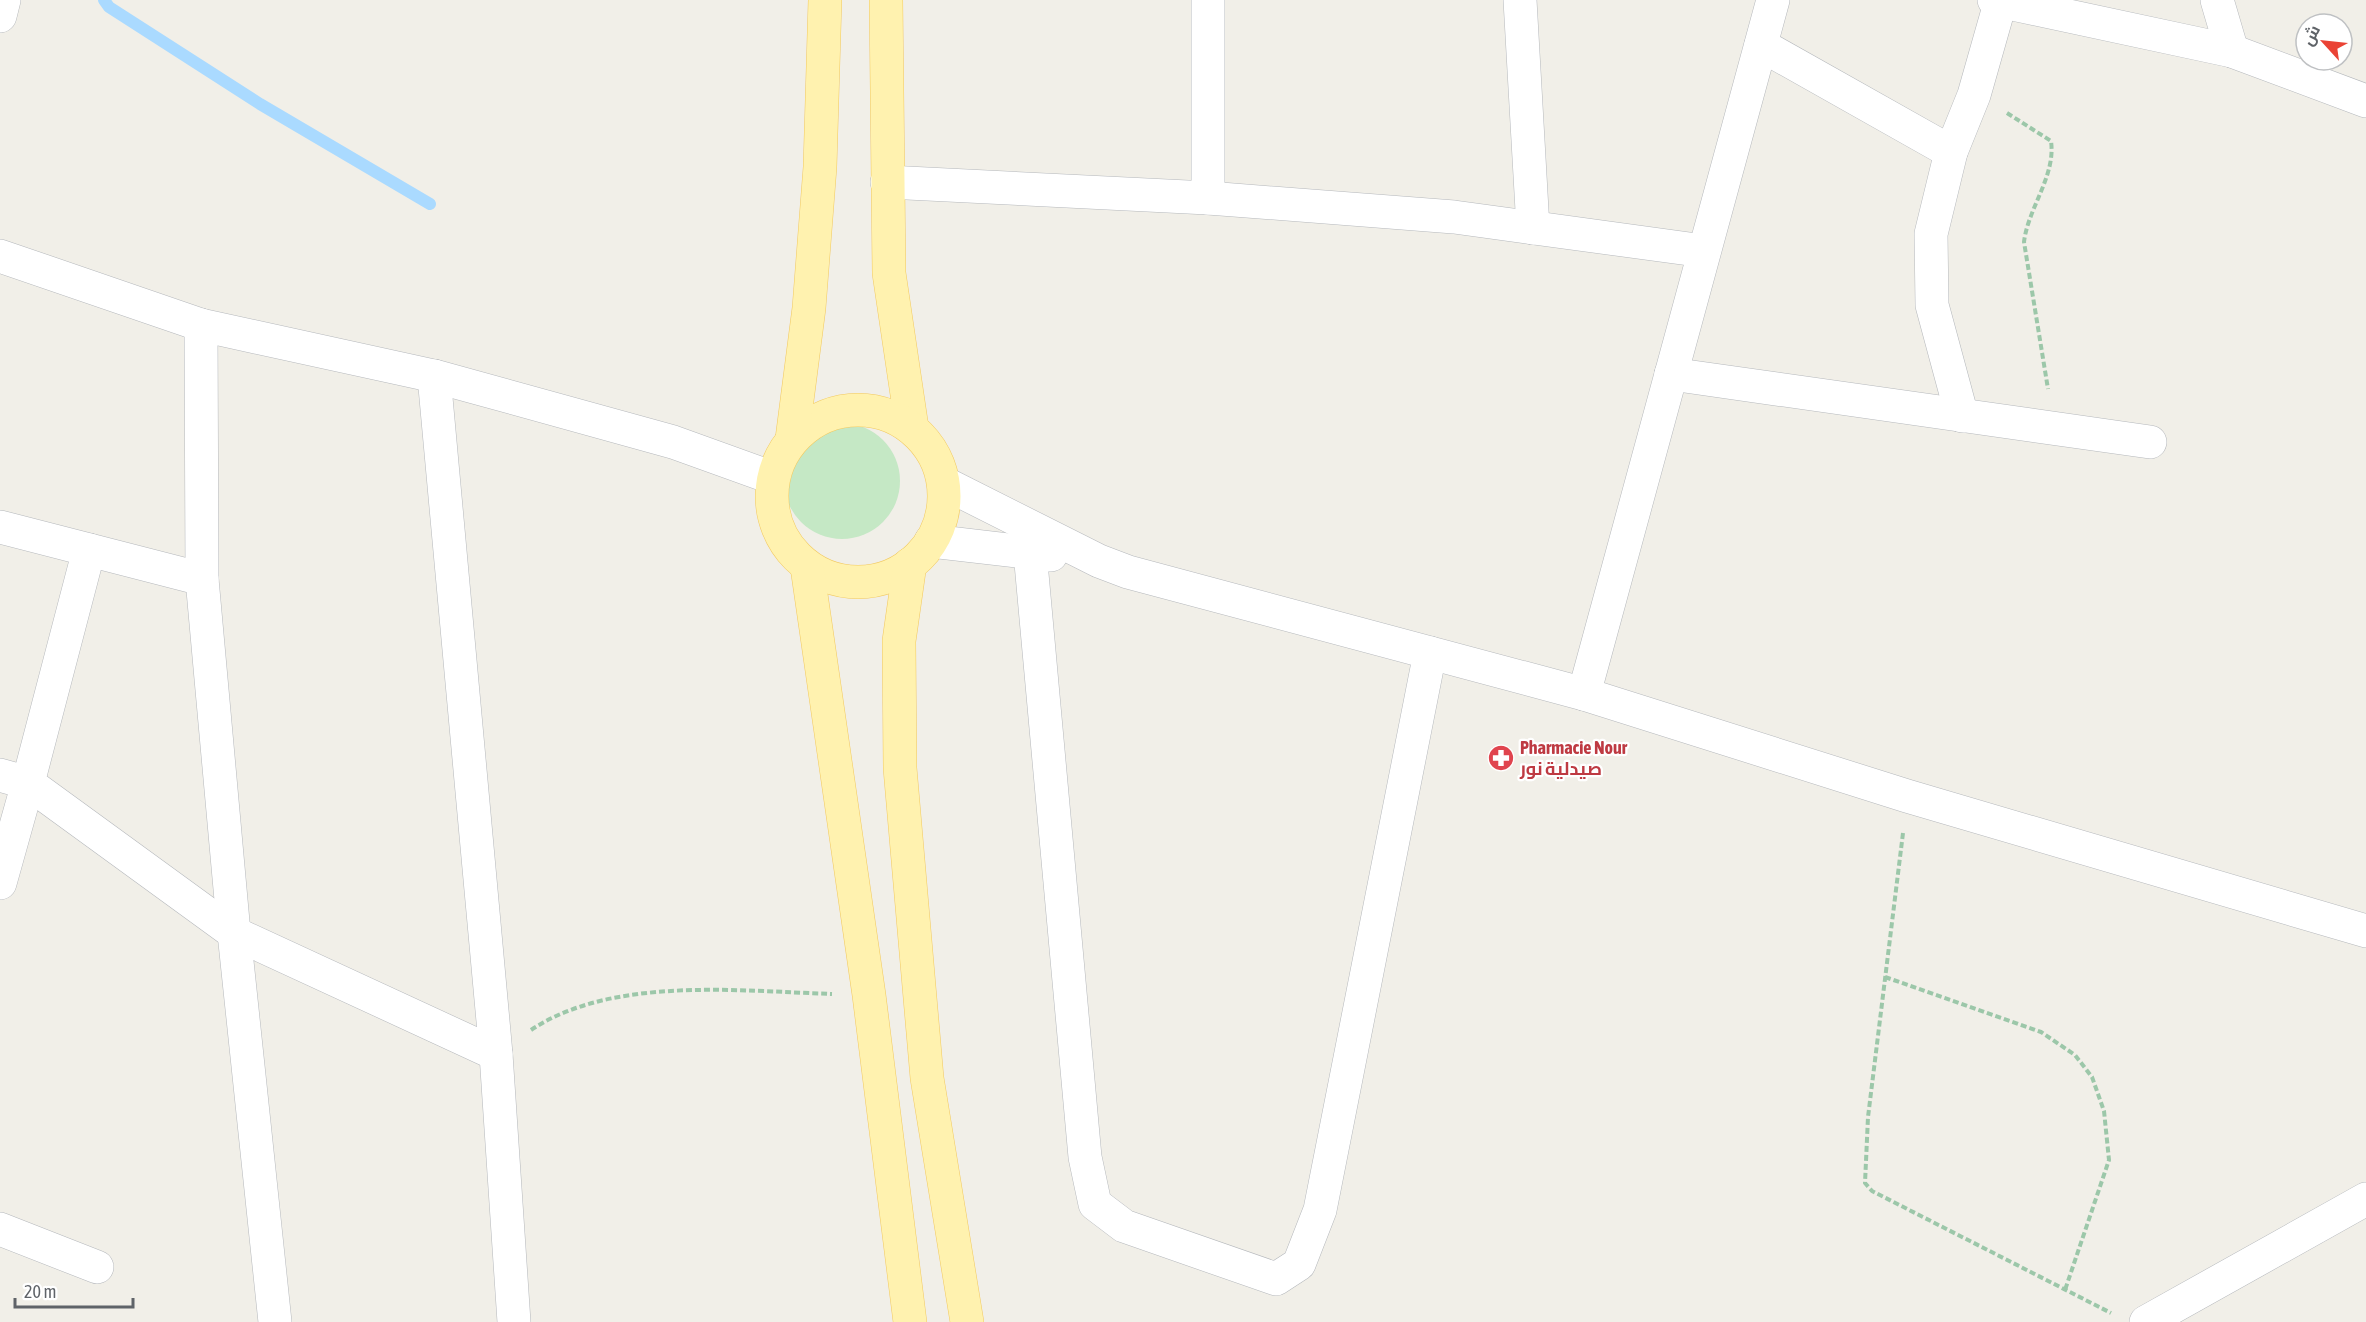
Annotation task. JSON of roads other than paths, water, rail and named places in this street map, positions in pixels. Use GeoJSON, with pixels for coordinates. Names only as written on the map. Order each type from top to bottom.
{"type":"FeatureCollection","features":[{"type":"Feature","properties":{"kind":"main road"},"geometry":{"type":"LineString","coordinates":[[792,439],[809,308],[820,167],[825,0]]}},
{"type":"Feature","properties":{"kind":"main road"},"geometry":{"type":"LineString","coordinates":[[886,0],[889,273],[912,428]]}},
{"type":"Feature","properties":{"kind":"main road"},"geometry":{"type":"LineString","coordinates":[[921,553],[886,578],[859,582],[832,579],[807,567],[789,549],[777,528],[771,503],[773,478],[781,457],[792,439],[813,422],[837,412],[864,409],[889,415],[912,428],[927,444],[937,462],[944,483],[944,503],[940,523],[921,553],[899,641],[900,768],[927,1078],[967,1322]]}},
{"type":"Feature","properties":{"kind":"main road"},"geometry":{"type":"LineString","coordinates":[[807,567],[818,628],[869,995],[909,1322]]}},
{"type":"Feature","properties":{"kind":"street"},"geometry":{"type":"LineString","coordinates":[[0,16],[4,0]]}},
{"type":"Feature","properties":{"kind":"street"},"geometry":{"type":"LineString","coordinates":[[1208,0],[1208,198]]}},
{"type":"Feature","properties":{"kind":"street"},"geometry":{"type":"LineString","coordinates":[[1520,0],[1533,228]]}},
{"type":"Feature","properties":{"kind":"street"},"geometry":{"type":"LineString","coordinates":[[1584,694],[1773,0]]}},
{"type":"Feature","properties":{"kind":"street"},"geometry":{"type":"LineString","coordinates":[[2217,0],[2232,51]]}},
{"type":"Feature","properties":{"kind":"street"},"geometry":{"type":"LineString","coordinates":[[1962,416],[1932,305],[1931,234],[1951,152],[1974,95],[1998,1],[2232,51],[2366,101]]}},
{"type":"Feature","properties":{"kind":"street"},"geometry":{"type":"LineString","coordinates":[[1761,45],[1951,152]]}},
{"type":"Feature","properties":{"kind":"street"},"geometry":{"type":"LineString","coordinates":[[887,182],[1208,198],[1454,217],[1704,251]]}},
{"type":"Feature","properties":{"kind":"street"},"geometry":{"type":"LineString","coordinates":[[0,256],[201,325],[434,376],[673,442],[773,478]]}},
{"type":"Feature","properties":{"kind":"street"},"geometry":{"type":"LineString","coordinates":[[201,325],[202,579],[234,933],[275,1322]]}},
{"type":"Feature","properties":{"kind":"street"},"geometry":{"type":"LineString","coordinates":[[1671,374],[2150,442]]}},
{"type":"Feature","properties":{"kind":"street"},"geometry":{"type":"LineString","coordinates":[[434,376],[496,1054],[514,1322]]}},
{"type":"Feature","properties":{"kind":"street"},"geometry":{"type":"LineString","coordinates":[[944,483],[1099,561],[1128,573],[1584,694],[1907,796],[2366,931]]}},
{"type":"Feature","properties":{"kind":"street"},"geometry":{"type":"LineString","coordinates":[[0,527],[202,579]]}},
{"type":"Feature","properties":{"kind":"street"},"geometry":{"type":"LineString","coordinates":[[0,883],[14,779],[89,550]]}},
{"type":"Feature","properties":{"kind":"street"},"geometry":{"type":"LineString","coordinates":[[1030,552],[1084,1145],[1095,1204],[1124,1226],[1276,1279],[1299,1264],[1320,1210],[1431,653]]}},
{"type":"Feature","properties":{"kind":"street"},"geometry":{"type":"LineString","coordinates":[[921,553],[1030,552],[1099,561]]}},
{"type":"Feature","properties":{"kind":"street"},"geometry":{"type":"LineString","coordinates":[[14,779],[234,933],[496,1054]]}},
{"type":"Feature","properties":{"kind":"street"},"geometry":{"type":"LineString","coordinates":[[2132,1319],[2366,1199]]}},
{"type":"Feature","properties":{"kind":"street"},"geometry":{"type":"LineString","coordinates":[[0,1229],[97,1267]]}},
{"type":"Feature","properties":{"kind":"waterway"},"geometry":{"type":"LineString","coordinates":[[104,0],[109,7],[260,104],[430,204]]}},
{"type":"Feature","properties":{"kind":"place","name":"Pharmacie Nour صيدلية نور"},"geometry":{"type":"Point","coordinates":[1501,758]}}]}
